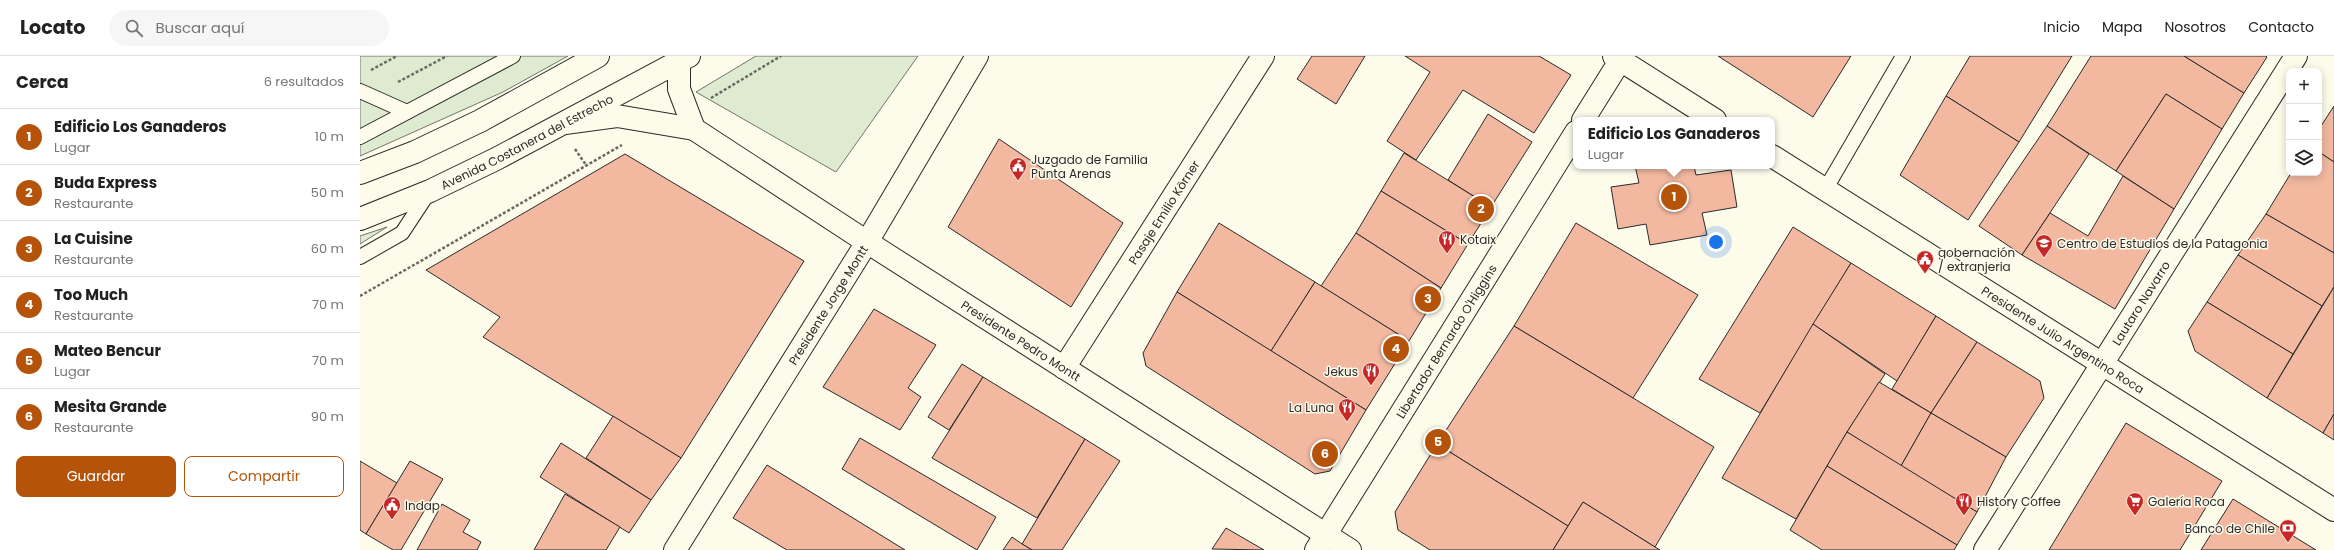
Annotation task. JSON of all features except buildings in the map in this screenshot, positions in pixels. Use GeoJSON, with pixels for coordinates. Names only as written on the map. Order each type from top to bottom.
{"type":"FeatureCollection","features":[{"type":"Feature","properties":{"kind":"street"},"geometry":{"type":"LineString","coordinates":[[360,173],[415,152],[480,121],[598,56]]}},
{"type":"Feature","properties":{"kind":"street","name":"Presidente Jorge Montt"},"geometry":{"type":"LineString","coordinates":[[675,550],[867,242],[977,56]]}},
{"type":"Feature","properties":{"kind":"street","name":"Pasaje Emilio Körner"},"geometry":{"type":"LineString","coordinates":[[1064,368],[1263,56]]}},
{"type":"Feature","properties":{"kind":"street","name":"Lautaro Navarro"},"geometry":{"type":"LineString","coordinates":[[1985,550],[2296,56]]}},
{"type":"Feature","properties":{"kind":"street"},"geometry":{"type":"LineString","coordinates":[[1586,117],[1619,57],[1710,117]]}},
{"type":"Feature","properties":{"kind":"street"},"geometry":{"type":"LineString","coordinates":[[682,58],[679,90],[694,129]]}},
{"type":"Feature","properties":{"kind":"street","name":"Avenida Costanera del Estrecho"},"geometry":{"type":"LineString","coordinates":[[360,219],[430,191],[496,159],[682,58]]}},
{"type":"Feature","properties":{"kind":"street","name":"Presidente Pedro Montt"},"geometry":{"type":"LineString","coordinates":[[560,124],[617,116],[694,129],[1064,368],[1321,542],[1350,550]]}},
{"type":"Feature","properties":{"kind":"street","name":"Libertador Bernardo O'Higgins"},"geometry":{"type":"LineString","coordinates":[[1321,542],[1573,137]]}},
{"type":"Feature","properties":{"kind":"street","name":"Presidente Julio Argentino Roca"},"geometry":{"type":"LineString","coordinates":[[1775,158],[2334,510]]}},
{"type":"Feature","properties":{"kind":"lane"},"geometry":{"type":"LineString","coordinates":[[360,137],[514,56]]}},
{"type":"Feature","properties":{"kind":"lane"},"geometry":{"type":"LineString","coordinates":[[1825,190],[1903,56]]}},
{"type":"Feature","properties":{"kind":"lane"},"geometry":{"type":"LineString","coordinates":[[366,94],[407,112]]}},
{"type":"Feature","properties":{"kind":"lane"},"geometry":{"type":"LineString","coordinates":[[360,257],[402,233],[430,191]]}},
{"type":"Feature","properties":{"kind":"path"},"geometry":{"type":"LineString","coordinates":[[366,73],[396,56]]}},
{"type":"Feature","properties":{"kind":"path"},"geometry":{"type":"LineString","coordinates":[[366,94],[447,56]]}},
{"type":"Feature","properties":{"kind":"path"},"geometry":{"type":"LineString","coordinates":[[360,296],[586,164]]}},
{"type":"Feature","properties":{"kind":"green space"},"geometry":{"type":"Polygon","coordinates":[[[360,56],[568,56],[503,92],[360,156],[360,56]]]}},
{"type":"Feature","properties":{"kind":"green space"},"geometry":{"type":"Polygon","coordinates":[[[756,56],[918,56],[836,172],[696,92],[756,56]]]}},
{"type":"Feature","properties":{"kind":"green space"},"geometry":{"type":"Polygon","coordinates":[[[387,227],[360,244],[360,236],[387,227]]]}},
{"type":"Feature","properties":{"kind":"place","name":"Juzgado de Familia Punta Arenas"},"geometry":{"type":"Point","coordinates":[1018,181]}},
{"type":"Feature","properties":{"kind":"place","name":"Edificio Los Ganaderos"},"geometry":{"type":"Point","coordinates":[1674,197]}},
{"type":"Feature","properties":{"kind":"place","name":"Buda Express"},"geometry":{"type":"Point","coordinates":[1481,209]}},
{"type":"Feature","properties":{"kind":"place","name":"Kotaix"},"geometry":{"type":"Point","coordinates":[1447,254]}},
{"type":"Feature","properties":{"kind":"place","name":"Centro de Estudios de la Patagonia"},"geometry":{"type":"Point","coordinates":[2044,258]}},
{"type":"Feature","properties":{"kind":"place","name":"gobernación / extranjeria"},"geometry":{"type":"Point","coordinates":[1925,274]}},
{"type":"Feature","properties":{"kind":"place","name":"La Cuisine"},"geometry":{"type":"Point","coordinates":[1428,299]}},
{"type":"Feature","properties":{"kind":"place","name":"Too Much"},"geometry":{"type":"Point","coordinates":[1396,349]}},
{"type":"Feature","properties":{"kind":"place","name":"Jekus"},"geometry":{"type":"Point","coordinates":[1371,386]}},
{"type":"Feature","properties":{"kind":"place","name":"La Luna"},"geometry":{"type":"Point","coordinates":[1347,422]}},
{"type":"Feature","properties":{"kind":"place","name":"Mateo Bencur"},"geometry":{"type":"Point","coordinates":[1438,442]}},
{"type":"Feature","properties":{"kind":"place","name":"Mesita Grande"},"geometry":{"type":"Point","coordinates":[1325,454]}},
{"type":"Feature","properties":{"kind":"place","name":"History Coffee"},"geometry":{"type":"Point","coordinates":[1964,516]}},
{"type":"Feature","properties":{"kind":"place","name":"Galería Roca"},"geometry":{"type":"Point","coordinates":[2135,516]}},
{"type":"Feature","properties":{"kind":"place","name":"Indap"},"geometry":{"type":"Point","coordinates":[392,520]}},
{"type":"Feature","properties":{"kind":"place","name":"Banco de Chile"},"geometry":{"type":"Point","coordinates":[2288,543]}}]}
